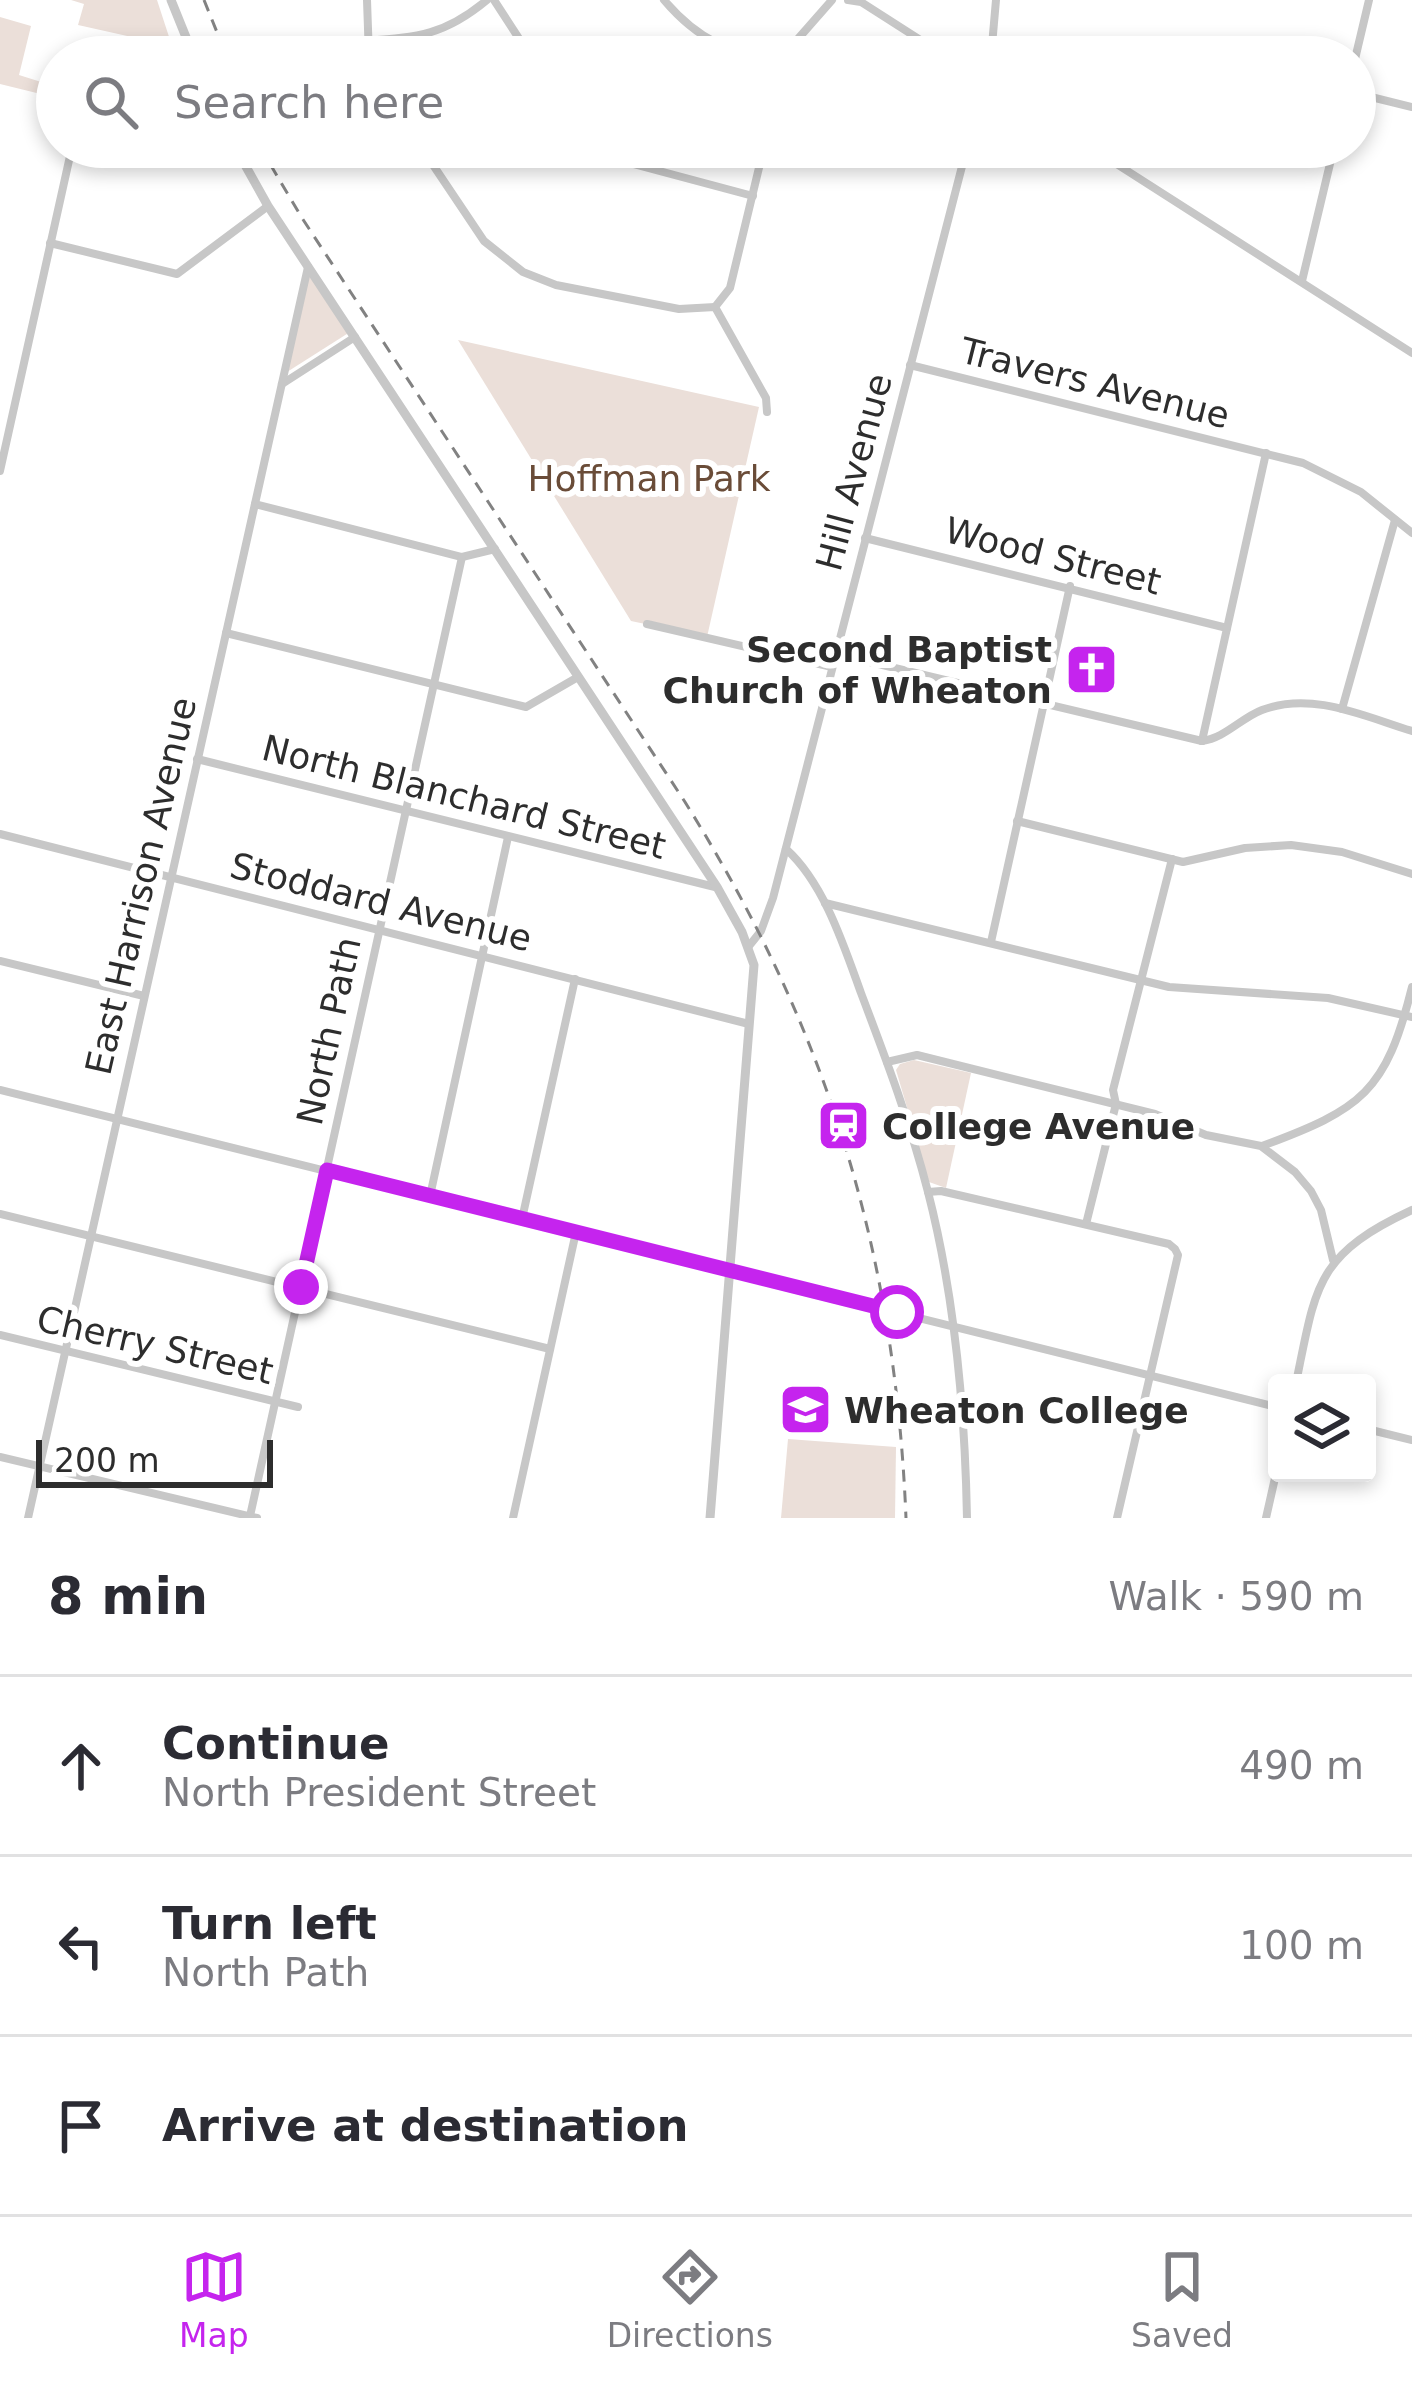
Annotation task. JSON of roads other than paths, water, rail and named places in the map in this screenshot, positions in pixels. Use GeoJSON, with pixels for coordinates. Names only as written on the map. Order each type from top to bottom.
{"type":"FeatureCollection","features":[{"type":"Feature","properties":{"kind":"street"},"geometry":{"type":"LineString","coordinates":[[171,0],[186,36]]}},
{"type":"Feature","properties":{"kind":"street"},"geometry":{"type":"LineString","coordinates":[[366,36],[367,0]]}},
{"type":"Feature","properties":{"kind":"street"},"geometry":{"type":"LineString","coordinates":[[405,36],[434,33],[457,24],[490,0],[516,36]]}},
{"type":"Feature","properties":{"kind":"street"},"geometry":{"type":"LineString","coordinates":[[664,0],[704,36]]}},
{"type":"Feature","properties":{"kind":"street"},"geometry":{"type":"LineString","coordinates":[[800,36],[832,0]]}},
{"type":"Feature","properties":{"kind":"street"},"geometry":{"type":"LineString","coordinates":[[848,0],[861,2],[914,36]]}},
{"type":"Feature","properties":{"kind":"street"},"geometry":{"type":"LineString","coordinates":[[993,36],[996,0]]}},
{"type":"Feature","properties":{"kind":"street"},"geometry":{"type":"LineString","coordinates":[[1360,36],[1369,0]]}},
{"type":"Feature","properties":{"kind":"street"},"geometry":{"type":"LineString","coordinates":[[1376,98],[1412,107]]}},
{"type":"Feature","properties":{"kind":"street"},"geometry":{"type":"LineString","coordinates":[[0,471],[67,168]]}},
{"type":"Feature","properties":{"kind":"street"},"geometry":{"type":"LineString","coordinates":[[247,168],[717,887],[749,946],[754,965],[710,1518]]}},
{"type":"Feature","properties":{"kind":"street"},"geometry":{"type":"LineString","coordinates":[[435,168],[484,241],[523,272],[556,285],[679,309],[715,307],[730,288],[759,168]]}},
{"type":"Feature","properties":{"kind":"street"},"geometry":{"type":"LineString","coordinates":[[648,168],[753,196]]}},
{"type":"Feature","properties":{"kind":"street","name":"Hill Avenue"},"geometry":{"type":"LineString","coordinates":[[749,946],[766,920],[786,849],[962,168]]}},
{"type":"Feature","properties":{"kind":"street"},"geometry":{"type":"LineString","coordinates":[[1123,168],[1412,353]]}},
{"type":"Feature","properties":{"kind":"street"},"geometry":{"type":"LineString","coordinates":[[1302,281],[1329,168]]}},
{"type":"Feature","properties":{"kind":"street"},"geometry":{"type":"LineString","coordinates":[[50,243],[177,274],[268,206]]}},
{"type":"Feature","properties":{"kind":"street","name":"East Harrison Avenue"},"geometry":{"type":"LineString","coordinates":[[28,1518],[308,266]]}},
{"type":"Feature","properties":{"kind":"street"},"geometry":{"type":"LineString","coordinates":[[715,307],[766,398],[767,412]]}},
{"type":"Feature","properties":{"kind":"street"},"geometry":{"type":"LineString","coordinates":[[282,383],[356,336]]}},
{"type":"Feature","properties":{"kind":"street","name":"Travers Avenue"},"geometry":{"type":"LineString","coordinates":[[910,365],[1266,453],[1334,477],[1412,533]]}},
{"type":"Feature","properties":{"kind":"street"},"geometry":{"type":"LineString","coordinates":[[1202,741],[1266,453]]}},
{"type":"Feature","properties":{"kind":"street"},"geometry":{"type":"LineString","coordinates":[[255,504],[463,557],[495,548]]}},
{"type":"Feature","properties":{"kind":"street"},"geometry":{"type":"LineString","coordinates":[[1342,709],[1395,519]]}},
{"type":"Feature","properties":{"kind":"street","name":"Wood Street"},"geometry":{"type":"LineString","coordinates":[[865,538],[1227,628]]}},
{"type":"Feature","properties":{"kind":"street","name":"North Path"},"geometry":{"type":"LineString","coordinates":[[254,1517],[275,1401],[463,557]]}},
{"type":"Feature","properties":{"kind":"street"},"geometry":{"type":"LineString","coordinates":[[991,942],[1070,586]]}},
{"type":"Feature","properties":{"kind":"street"},"geometry":{"type":"LineString","coordinates":[[647,624],[832,667]]}},
{"type":"Feature","properties":{"kind":"street"},"geometry":{"type":"LineString","coordinates":[[226,632],[526,707],[580,676]]}},
{"type":"Feature","properties":{"kind":"street"},"geometry":{"type":"LineString","coordinates":[[835,654],[1202,741],[1213,740],[1252,714],[1313,702],[1412,731]]}},
{"type":"Feature","properties":{"kind":"street","name":"North Blanchard Street"},"geometry":{"type":"LineString","coordinates":[[197,759],[717,887]]}},
{"type":"Feature","properties":{"kind":"street"},"geometry":{"type":"LineString","coordinates":[[1017,821],[1183,862],[1245,848],[1291,845],[1364,857],[1412,874]]}},
{"type":"Feature","properties":{"kind":"street","name":"Stoddard Avenue"},"geometry":{"type":"LineString","coordinates":[[0,834],[748,1024]]}},
{"type":"Feature","properties":{"kind":"street"},"geometry":{"type":"LineString","coordinates":[[430,1196],[508,837]]}},
{"type":"Feature","properties":{"kind":"street"},"geometry":{"type":"LineString","coordinates":[[786,849],[823,903],[887,1062],[928,1192],[952,1326],[967,1518]]}},
{"type":"Feature","properties":{"kind":"street"},"geometry":{"type":"LineString","coordinates":[[1085,1224],[1116,1104],[1113,1090],[1172,860]]}},
{"type":"Feature","properties":{"kind":"street"},"geometry":{"type":"LineString","coordinates":[[823,903],[1169,987],[1328,998],[1409,1016]]}},
{"type":"Feature","properties":{"kind":"street"},"geometry":{"type":"LineString","coordinates":[[0,961],[144,996]]}},
{"type":"Feature","properties":{"kind":"street"},"geometry":{"type":"LineString","coordinates":[[522,1219],[574,979]]}},
{"type":"Feature","properties":{"kind":"street"},"geometry":{"type":"LineString","coordinates":[[1261,1146],[1308,1129],[1363,1095],[1394,1052],[1409,1016],[1412,987]]}},
{"type":"Feature","properties":{"kind":"street"},"geometry":{"type":"LineString","coordinates":[[887,1062],[917,1055],[1155,1114],[1206,1136],[1261,1146],[1311,1191],[1321,1210],[1333,1260]]}},
{"type":"Feature","properties":{"kind":"street"},"geometry":{"type":"LineString","coordinates":[[0,1090],[1268,1405]]}},
{"type":"Feature","properties":{"kind":"street"},"geometry":{"type":"LineString","coordinates":[[928,1192],[941,1191],[1168,1244],[1178,1255],[1117,1518]]}},
{"type":"Feature","properties":{"kind":"street"},"geometry":{"type":"LineString","coordinates":[[1298,1374],[1314,1300],[1333,1260],[1412,1210]]}},
{"type":"Feature","properties":{"kind":"street"},"geometry":{"type":"LineString","coordinates":[[0,1214],[550,1349]]}},
{"type":"Feature","properties":{"kind":"street"},"geometry":{"type":"LineString","coordinates":[[513,1518],[576,1232]]}},
{"type":"Feature","properties":{"kind":"street","name":"Cherry Street"},"geometry":{"type":"LineString","coordinates":[[0,1336],[298,1407]]}},
{"type":"Feature","properties":{"kind":"street"},"geometry":{"type":"LineString","coordinates":[[1376,1431],[1412,1440]]}},
{"type":"Feature","properties":{"kind":"street"},"geometry":{"type":"LineString","coordinates":[[0,1456],[254,1517]]}},
{"type":"Feature","properties":{"kind":"street"},"geometry":{"type":"LineString","coordinates":[[1266,1518],[1274,1482]]}},
{"type":"Feature","properties":{"kind":"railway"},"geometry":{"type":"LineString","coordinates":[[204,0],[219,36]]}},
{"type":"Feature","properties":{"kind":"railway"},"geometry":{"type":"LineString","coordinates":[[272,168],[685,802],[778,972],[845,1145],[869,1234],[887,1325],[906,1518]]}},
{"type":"Feature","properties":{"kind":"place","name":"Second Baptist Church of Wheaton"},"geometry":{"type":"Point","coordinates":[1091,670]}},
{"type":"Feature","properties":{"kind":"place","name":"College Avenue"},"geometry":{"type":"Point","coordinates":[843,1126]}},
{"type":"Feature","properties":{"kind":"place","name":"Wheaton College"},"geometry":{"type":"Point","coordinates":[805,1410]}},
{"type":"Feature","properties":{"kind":"park label","name":"Hoffman Park"},"geometry":{"type":"Point","coordinates":[649,478]}}]}
